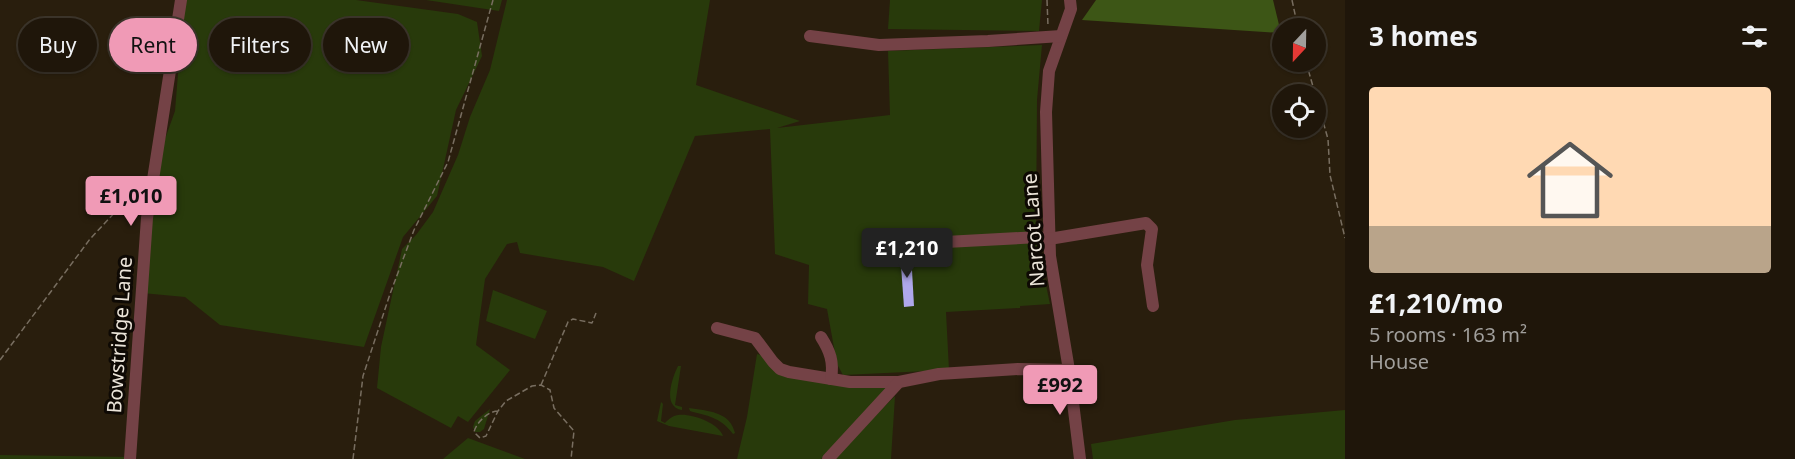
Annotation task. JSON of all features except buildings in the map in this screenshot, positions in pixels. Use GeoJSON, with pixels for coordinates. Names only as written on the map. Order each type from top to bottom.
{"type":"FeatureCollection","features":[{"type":"Feature","properties":{"kind":"street","name":"Bowstridge Lane"},"geometry":{"type":"LineString","coordinates":[[130,459],[147,218],[181,0]]}},
{"type":"Feature","properties":{"kind":"street","name":"Narcot Lane"},"geometry":{"type":"LineString","coordinates":[[1070,0],[1071,9],[1049,71],[1046,112],[1050,256],[1069,370],[1080,459]]}},
{"type":"Feature","properties":{"kind":"street"},"geometry":{"type":"LineString","coordinates":[[810,36],[879,45],[1061,36]]}},
{"type":"Feature","properties":{"kind":"street"},"geometry":{"type":"LineString","coordinates":[[921,248],[927,243],[1039,237],[1049,240],[1142,222],[1148,224],[1152,231],[1147,266],[1154,306]]}},
{"type":"Feature","properties":{"kind":"street"},"geometry":{"type":"LineString","coordinates":[[717,328],[755,338],[780,369],[850,382],[899,382],[939,374],[1018,369],[1069,370]]}},
{"type":"Feature","properties":{"kind":"street"},"geometry":{"type":"LineString","coordinates":[[822,337],[830,351],[833,367],[831,379]]}},
{"type":"Feature","properties":{"kind":"street"},"geometry":{"type":"LineString","coordinates":[[828,459],[899,382]]}},
{"type":"Feature","properties":{"kind":"path"},"geometry":{"type":"LineString","coordinates":[[353,459],[363,376],[414,230],[448,162],[493,0]]}},
{"type":"Feature","properties":{"kind":"path"},"geometry":{"type":"LineString","coordinates":[[1292,0],[1296,18]]}},
{"type":"Feature","properties":{"kind":"path"},"geometry":{"type":"LineString","coordinates":[[1309,72],[1328,139],[1330,175],[1345,238]]}},
{"type":"Feature","properties":{"kind":"path"},"geometry":{"type":"LineString","coordinates":[[0,360],[90,239],[131,195],[151,193]]}},
{"type":"Feature","properties":{"kind":"path"},"geometry":{"type":"LineString","coordinates":[[541,385],[568,322],[573,319],[592,323],[596,313]]}},
{"type":"Feature","properties":{"kind":"path"},"geometry":{"type":"LineString","coordinates":[[498,411],[492,411],[476,426],[474,432],[480,438],[486,436],[498,411],[506,401],[532,386],[541,385],[550,390],[554,408],[574,431],[571,459]]}},
{"type":"Feature","properties":{"kind":"green space"},"geometry":{"type":"Polygon","coordinates":[[[184,0],[356,0],[458,14],[477,22],[482,56],[456,110],[437,196],[403,237],[364,347],[220,325],[185,297],[142,293],[155,167],[175,111],[178,72],[197,72],[197,18],[183,18],[184,0]]]}},
{"type":"Feature","properties":{"kind":"green space"},"geometry":{"type":"Polygon","coordinates":[[[426,0],[502,0],[499,11],[426,0]]]}},
{"type":"Feature","properties":{"kind":"green space"},"geometry":{"type":"Polygon","coordinates":[[[507,0],[710,0],[696,85],[800,121],[777,128],[890,115],[888,51],[1042,45],[1037,100],[1036,229],[1025,232],[1037,243],[1050,304],[946,312],[949,370],[843,375],[837,364],[827,309],[808,304],[809,265],[775,254],[770,129],[695,136],[634,281],[603,267],[520,253],[517,242],[507,244],[485,279],[476,345],[510,370],[468,422],[458,416],[451,428],[377,388],[381,347],[402,249],[433,212],[458,155],[470,117],[490,70],[507,0]]]}},
{"type":"Feature","properties":{"kind":"green space"},"geometry":{"type":"Polygon","coordinates":[[[890,0],[1042,0],[1039,31],[888,29],[890,0]]]}},
{"type":"Feature","properties":{"kind":"green space"},"geometry":{"type":"Polygon","coordinates":[[[1096,0],[1273,0],[1277,18],[1272,18],[1272,32],[1082,20],[1096,0]]]}},
{"type":"Feature","properties":{"kind":"green space"},"geometry":{"type":"Polygon","coordinates":[[[493,290],[547,311],[535,339],[486,321],[493,290]]]}},
{"type":"Feature","properties":{"kind":"green space"},"geometry":{"type":"Polygon","coordinates":[[[757,354],[764,356],[772,366],[892,388],[821,459],[737,459],[747,417],[757,354]]]}},
{"type":"Feature","properties":{"kind":"green space"},"geometry":{"type":"Polygon","coordinates":[[[678,366],[681,366],[675,405],[682,407],[682,410],[672,404],[670,398],[671,384],[678,366]]]}},
{"type":"Feature","properties":{"kind":"green space"},"geometry":{"type":"Polygon","coordinates":[[[895,396],[891,459],[832,459],[895,396]]]}},
{"type":"Feature","properties":{"kind":"green space"},"geometry":{"type":"Polygon","coordinates":[[[661,402],[663,404],[661,421],[665,423],[678,415],[690,416],[710,423],[723,436],[669,426],[657,421],[661,402]]]}},
{"type":"Feature","properties":{"kind":"green space"},"geometry":{"type":"Polygon","coordinates":[[[689,408],[710,411],[723,416],[735,433],[733,434],[715,419],[690,411],[689,408]]]}},
{"type":"Feature","properties":{"kind":"green space"},"geometry":{"type":"Polygon","coordinates":[[[490,409],[484,429],[475,432],[473,427],[475,421],[490,409]]]}},
{"type":"Feature","properties":{"kind":"green space"},"geometry":{"type":"Polygon","coordinates":[[[1345,410],[1345,459],[1093,459],[1091,444],[1235,420],[1345,410]]]}},
{"type":"Feature","properties":{"kind":"green space"},"geometry":{"type":"Polygon","coordinates":[[[468,438],[525,459],[443,459],[468,438]]]}},
{"type":"Feature","properties":{"kind":"green space"},"geometry":{"type":"Polygon","coordinates":[[[0,455],[130,457],[130,459],[0,459],[0,455]]]}}]}
